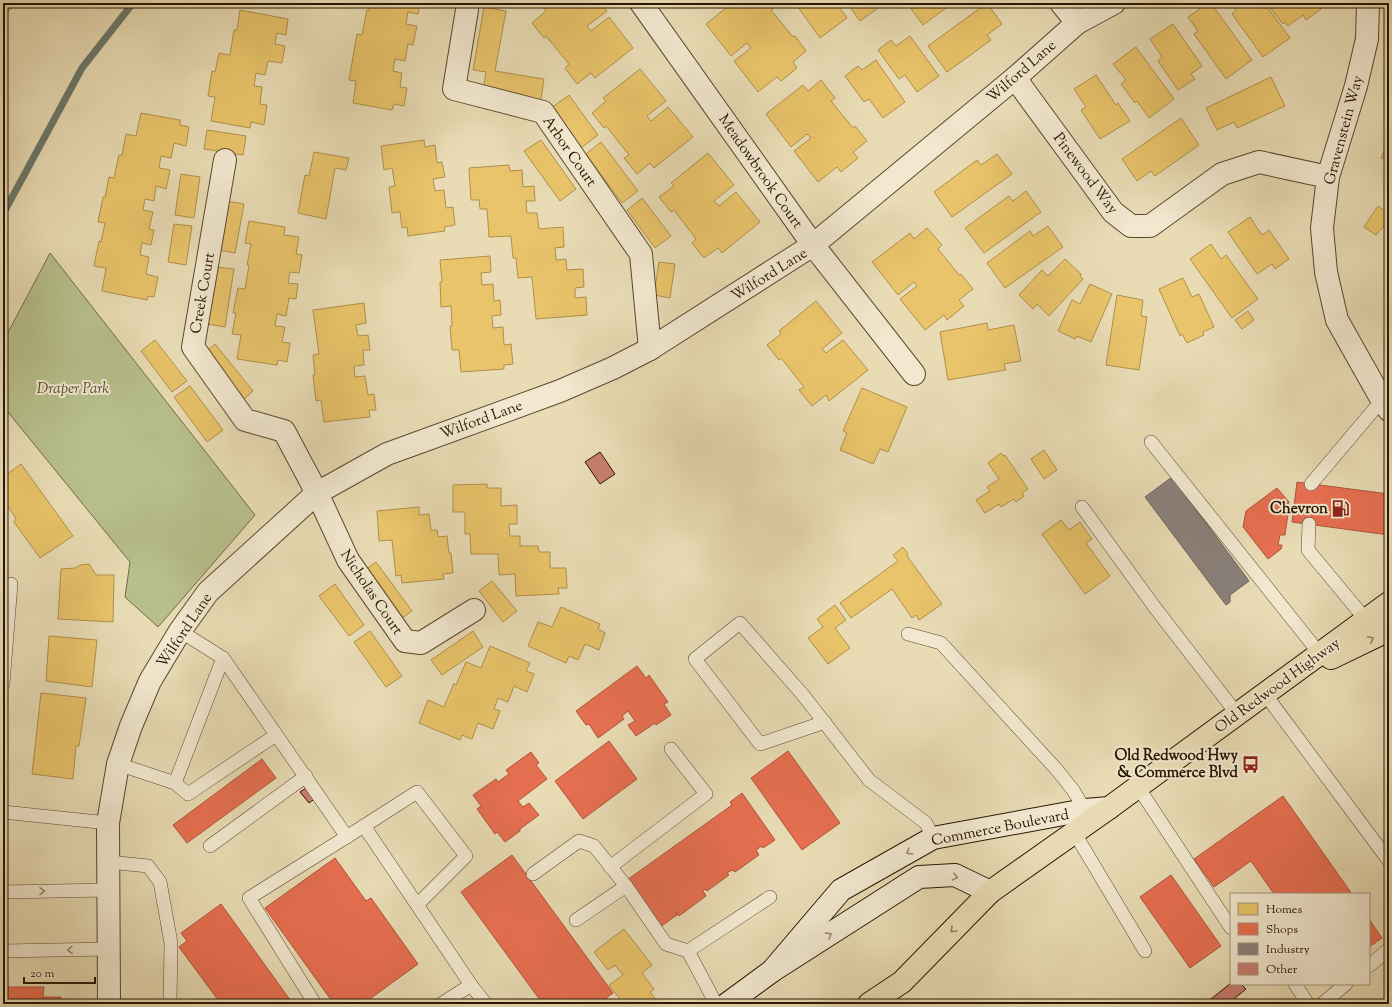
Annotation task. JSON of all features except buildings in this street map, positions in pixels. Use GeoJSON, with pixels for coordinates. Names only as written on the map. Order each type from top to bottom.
{"type":"FeatureCollection","features":[{"type":"Feature","properties":{"kind":"main road","name":"Old Redwood Highway"},"geometry":{"type":"LineString","coordinates":[[869,1004],[902,982],[990,892],[1138,787],[1389,603]]}},
{"type":"Feature","properties":{"kind":"main road"},"geometry":{"type":"LineString","coordinates":[[1285,679],[1389,630]]}},
{"type":"Feature","properties":{"kind":"street","name":"Meadowbrook Court"},"geometry":{"type":"LineString","coordinates":[[641,3],[813,245],[914,374]]}},
{"type":"Feature","properties":{"kind":"street"},"geometry":{"type":"LineString","coordinates":[[1061,3],[1077,23]]}},
{"type":"Feature","properties":{"kind":"street","name":"Wilford Lane"},"geometry":{"type":"LineString","coordinates":[[109,1004],[108,823],[118,764],[131,726],[150,681],[180,631],[208,592],[317,493],[387,454],[560,391],[613,368],[650,349],[813,245],[1015,78],[1077,23],[1114,3]]}},
{"type":"Feature","properties":{"kind":"street","name":"Gravenstein Way"},"geometry":{"type":"LineString","coordinates":[[1368,3],[1367,39],[1356,86],[1328,177],[1322,228],[1326,272],[1337,320],[1385,405]]}},
{"type":"Feature","properties":{"kind":"street","name":"Arbor Court"},"geometry":{"type":"LineString","coordinates":[[468,10],[454,89],[543,112],[642,254],[650,349]]}},
{"type":"Feature","properties":{"kind":"street","name":"Pinewood Way"},"geometry":{"type":"LineString","coordinates":[[1015,78],[1113,212],[1131,226],[1150,226],[1222,174],[1259,162],[1328,177]]}},
{"type":"Feature","properties":{"kind":"street","name":"Creek Court"},"geometry":{"type":"LineString","coordinates":[[225,160],[193,347],[245,420],[284,431],[317,493]]}},
{"type":"Feature","properties":{"kind":"street","name":"Nicholas Court"},"geometry":{"type":"LineString","coordinates":[[317,493],[348,560],[405,641],[421,643],[474,610]]}},
{"type":"Feature","properties":{"kind":"street","name":"Commerce Boulevard"},"geometry":{"type":"LineString","coordinates":[[772,970],[841,890],[933,838],[1085,810],[1109,808]]}},
{"type":"Feature","properties":{"kind":"street","name":"Commerce Boulevard"},"geometry":{"type":"LineString","coordinates":[[727,1004],[772,970],[919,877],[955,875],[990,892]]}},
{"type":"Feature","properties":{"kind":"lane"},"geometry":{"type":"LineString","coordinates":[[1311,484],[1385,405]]}},
{"type":"Feature","properties":{"kind":"lane"},"geometry":{"type":"LineString","coordinates":[[1151,442],[1320,654]]}},
{"type":"Feature","properties":{"kind":"lane"},"geometry":{"type":"LineString","coordinates":[[1082,507],[1156,609],[1237,714]]}},
{"type":"Feature","properties":{"kind":"lane"},"geometry":{"type":"LineString","coordinates":[[1309,524],[1308,550],[1366,620]]}},
{"type":"Feature","properties":{"kind":"lane"},"geometry":{"type":"LineString","coordinates":[[3,684],[11,584]]}},
{"type":"Feature","properties":{"kind":"lane"},"geometry":{"type":"LineString","coordinates":[[825,722],[760,744],[695,659],[740,623],[803,695],[825,722],[869,780],[926,824],[933,838]]}},
{"type":"Feature","properties":{"kind":"lane"},"geometry":{"type":"LineString","coordinates":[[180,631],[223,658],[347,837]]}},
{"type":"Feature","properties":{"kind":"lane"},"geometry":{"type":"LineString","coordinates":[[908,634],[941,642],[1057,770],[1073,790],[1085,810]]}},
{"type":"Feature","properties":{"kind":"lane"},"geometry":{"type":"LineString","coordinates":[[175,783],[223,658]]}},
{"type":"Feature","properties":{"kind":"lane"},"geometry":{"type":"LineString","coordinates":[[1265,694],[1389,861]]}},
{"type":"Feature","properties":{"kind":"lane"},"geometry":{"type":"LineString","coordinates":[[118,764],[175,783],[188,794],[276,735]]}},
{"type":"Feature","properties":{"kind":"lane"},"geometry":{"type":"LineString","coordinates":[[610,866],[706,794],[671,748]]}},
{"type":"Feature","properties":{"kind":"lane"},"geometry":{"type":"LineString","coordinates":[[210,846],[306,776]]}},
{"type":"Feature","properties":{"kind":"lane"},"geometry":{"type":"LineString","coordinates":[[1138,787],[1230,926]]}},
{"type":"Feature","properties":{"kind":"lane"},"geometry":{"type":"LineString","coordinates":[[315,1004],[249,898],[416,792],[466,856],[417,905]]}},
{"type":"Feature","properties":{"kind":"lane"},"geometry":{"type":"LineString","coordinates":[[3,812],[108,823]]}},
{"type":"Feature","properties":{"kind":"lane"},"geometry":{"type":"LineString","coordinates":[[364,826],[471,985],[486,1004]]}},
{"type":"Feature","properties":{"kind":"lane"},"geometry":{"type":"LineString","coordinates":[[1074,832],[1145,951]]}},
{"type":"Feature","properties":{"kind":"lane"},"geometry":{"type":"LineString","coordinates":[[533,874],[579,841],[594,846],[626,886],[666,944],[688,951],[716,1004]]}},
{"type":"Feature","properties":{"kind":"lane"},"geometry":{"type":"LineString","coordinates":[[109,862],[148,866],[160,882],[171,943],[170,1001],[172,1004]]}},
{"type":"Feature","properties":{"kind":"lane"},"geometry":{"type":"LineString","coordinates":[[576,920],[626,886]]}},
{"type":"Feature","properties":{"kind":"lane"},"geometry":{"type":"LineString","coordinates":[[3,892],[108,890]]}},
{"type":"Feature","properties":{"kind":"lane"},"geometry":{"type":"LineString","coordinates":[[688,951],[770,898]]}},
{"type":"Feature","properties":{"kind":"lane"},"geometry":{"type":"LineString","coordinates":[[3,951],[109,949]]}},
{"type":"Feature","properties":{"kind":"lane"},"geometry":{"type":"LineString","coordinates":[[1370,965],[1389,949]]}},
{"type":"Feature","properties":{"kind":"lane"},"geometry":{"type":"LineString","coordinates":[[441,1004],[471,985]]}},
{"type":"Feature","properties":{"kind":"lane"},"geometry":{"type":"LineString","coordinates":[[1296,985],[1308,1004]]}},
{"type":"Feature","properties":{"kind":"lane"},"geometry":{"type":"LineString","coordinates":[[1322,1004],[1345,985]]}},
{"type":"Feature","properties":{"kind":"green space","name":"Draper Park"},"geometry":{"type":"Polygon","coordinates":[[[50,253],[255,515],[158,627],[125,597],[130,562],[3,406],[3,342],[50,253]]]}},
{"type":"Feature","properties":{"kind":"waterway"},"geometry":{"type":"LineString","coordinates":[[3,214],[82,68],[133,3]]}},
{"type":"Feature","properties":{"kind":"place","name":"Chevron"},"geometry":{"type":"Point","coordinates":[1341,508]}},
{"type":"Feature","properties":{"kind":"place","name":"Old Redwood Hwy & Commerce Blvd"},"geometry":{"type":"Point","coordinates":[1251,764]}}]}
